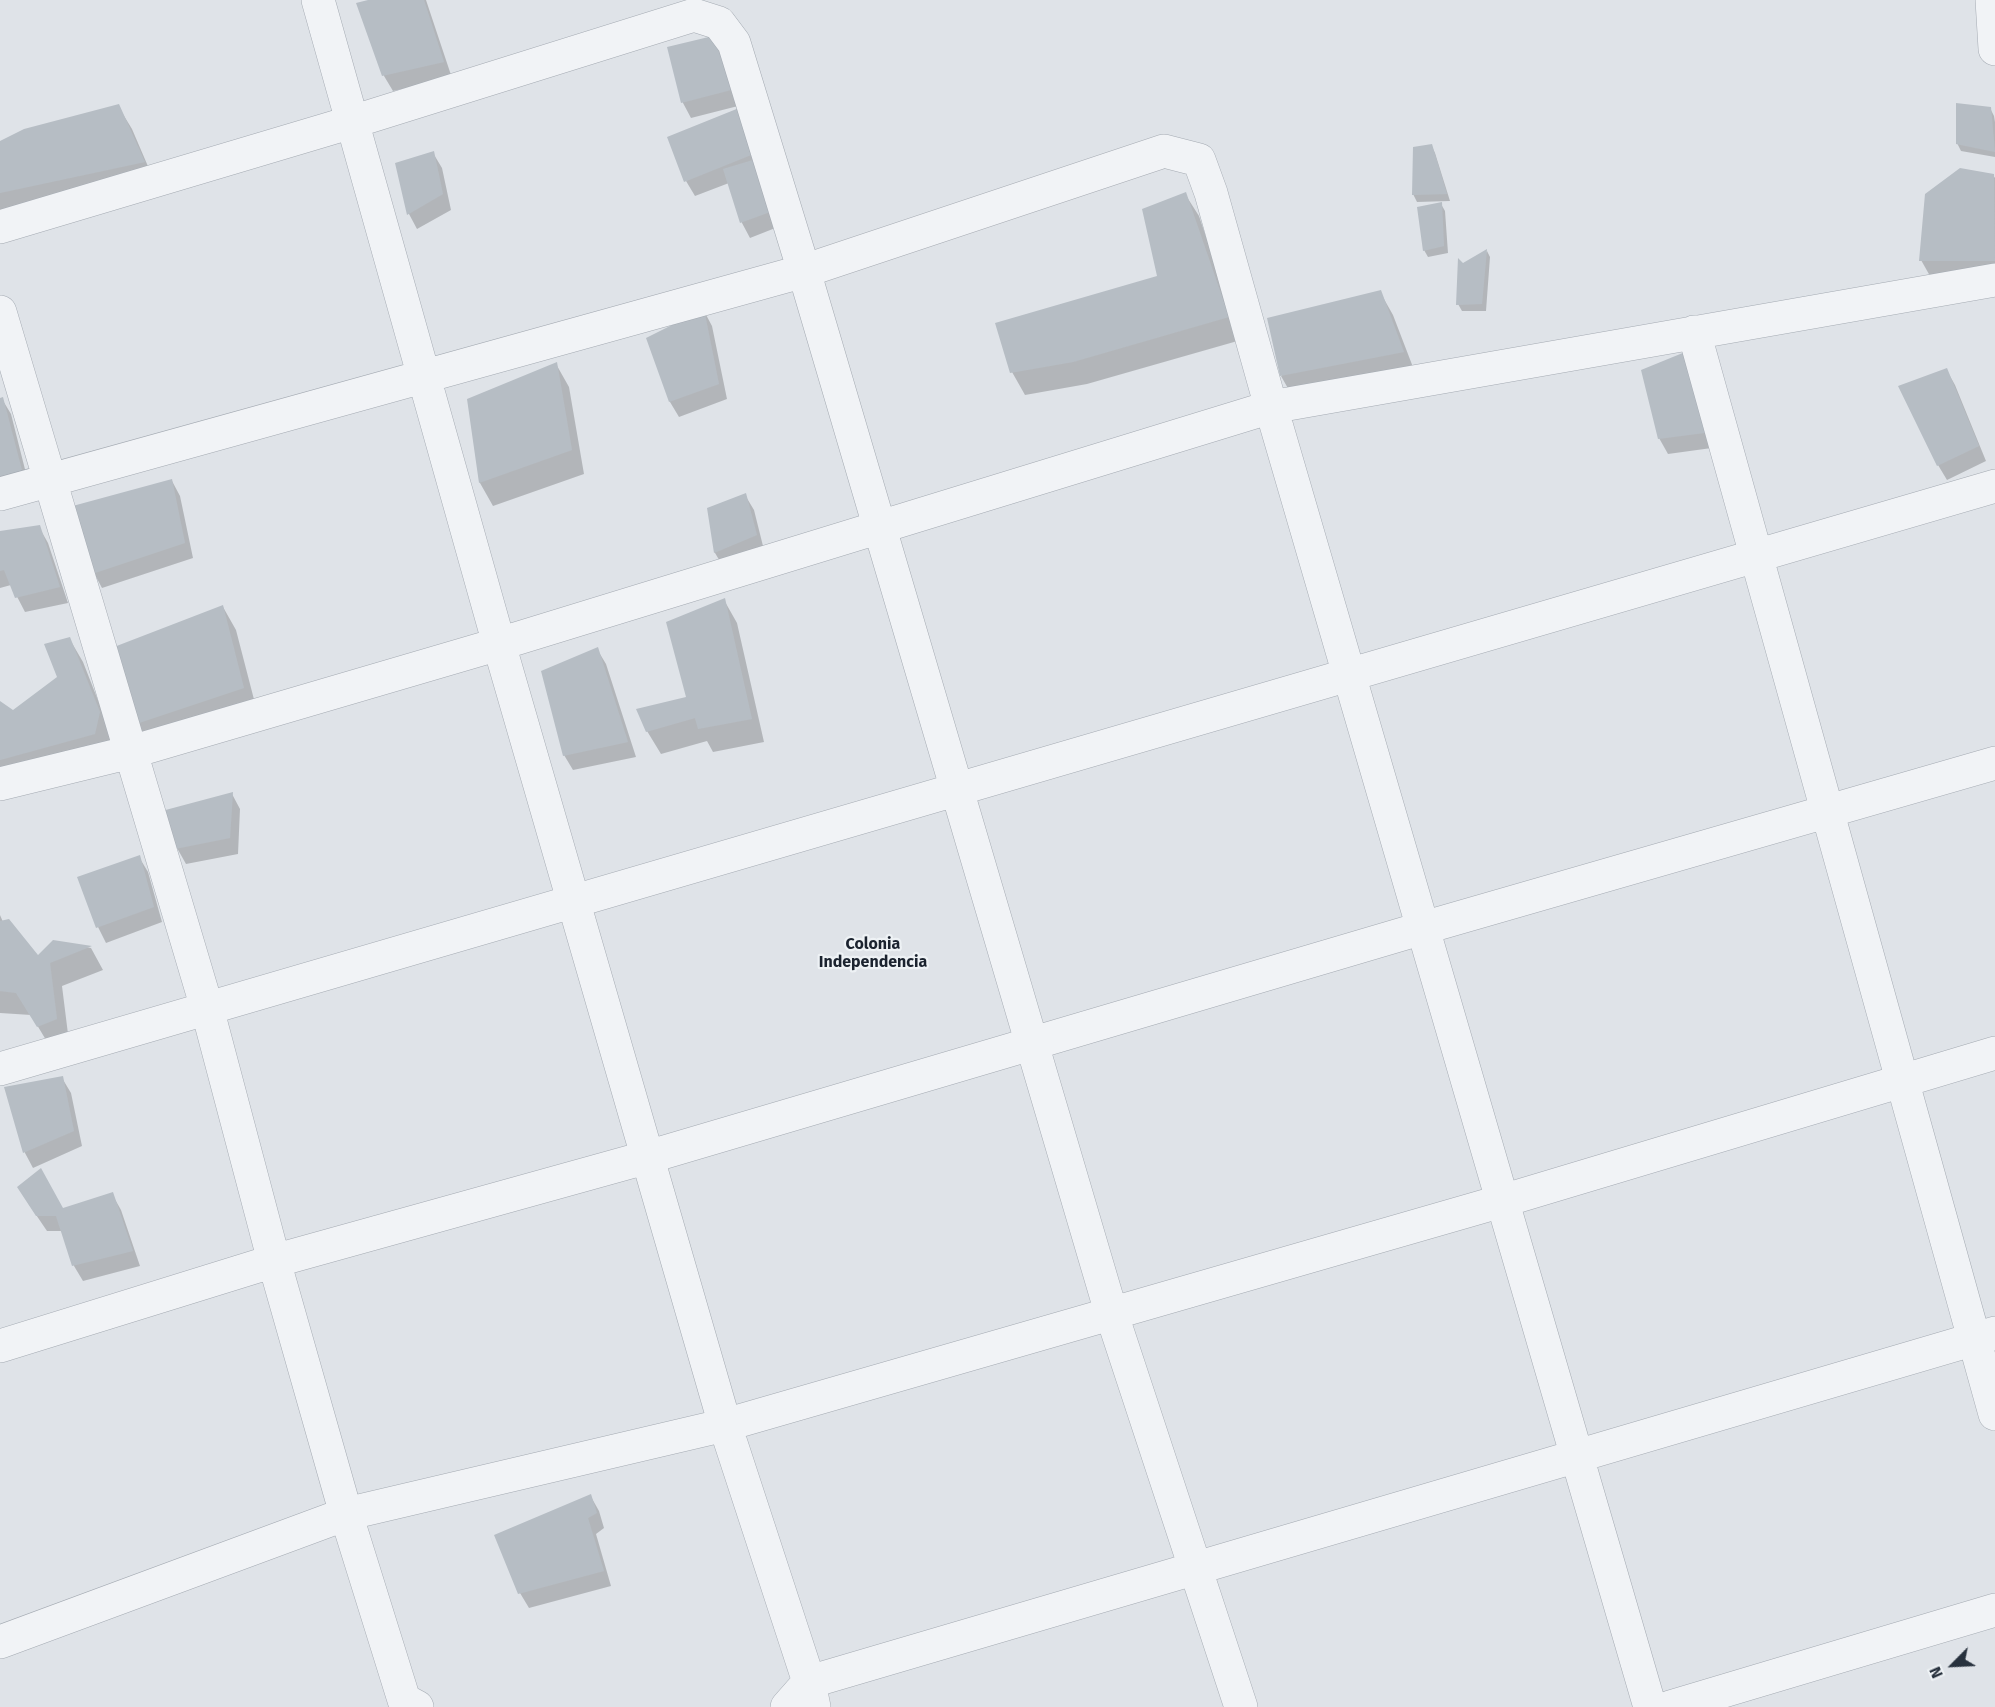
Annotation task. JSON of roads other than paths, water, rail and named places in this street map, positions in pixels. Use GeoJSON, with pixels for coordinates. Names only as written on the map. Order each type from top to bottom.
{"type":"FeatureCollection","features":[{"type":"Feature","properties":{"kind":"street"},"geometry":{"type":"LineString","coordinates":[[318,0],[499,644],[725,1425],[811,1695]]}},
{"type":"Feature","properties":{"kind":"street"},"geometry":{"type":"LineString","coordinates":[[1992,0],[1995,49]]}},
{"type":"Feature","properties":{"kind":"street"},"geometry":{"type":"LineString","coordinates":[[0,227],[352,122],[694,15],[719,23],[734,43],[804,271],[1111,1312],[1241,1707]]}},
{"type":"Feature","properties":{"kind":"street"},"geometry":{"type":"LineString","coordinates":[[0,494],[804,271],[1164,152],[1199,160],[1211,192],[1271,407],[1650,1707]]}},
{"type":"Feature","properties":{"kind":"street"},"geometry":{"type":"LineString","coordinates":[[0,784],[131,752],[499,644],[1271,407],[1995,280]]}},
{"type":"Feature","properties":{"kind":"street"},"geometry":{"type":"LineString","coordinates":[[0,312],[207,1008],[274,1261],[346,1514],[404,1700],[417,1707]]}},
{"type":"Feature","properties":{"kind":"street"},"geometry":{"type":"LineString","coordinates":[[1694,332],[1902,1081],[1985,1336],[1995,1414]]}},
{"type":"Feature","properties":{"kind":"street"},"geometry":{"type":"LineString","coordinates":[[0,1069],[1995,486]]}},
{"type":"Feature","properties":{"kind":"street"},"geometry":{"type":"LineString","coordinates":[[0,1346],[274,1261],[648,1157],[1422,928],[1995,763]]}},
{"type":"Feature","properties":{"kind":"street"},"geometry":{"type":"LineString","coordinates":[[0,1642],[346,1514],[725,1425],[1502,1201],[1995,1053]]}},
{"type":"Feature","properties":{"kind":"street"},"geometry":{"type":"LineString","coordinates":[[787,1707],[811,1695],[1195,1568],[1985,1336]]}},
{"type":"Feature","properties":{"kind":"street"},"geometry":{"type":"LineString","coordinates":[[1670,1707],[1995,1610]]}},
{"type":"Feature","properties":{"kind":"district","name":"Colonia Independencia"},"geometry":{"type":"Point","coordinates":[873,954]}}]}
